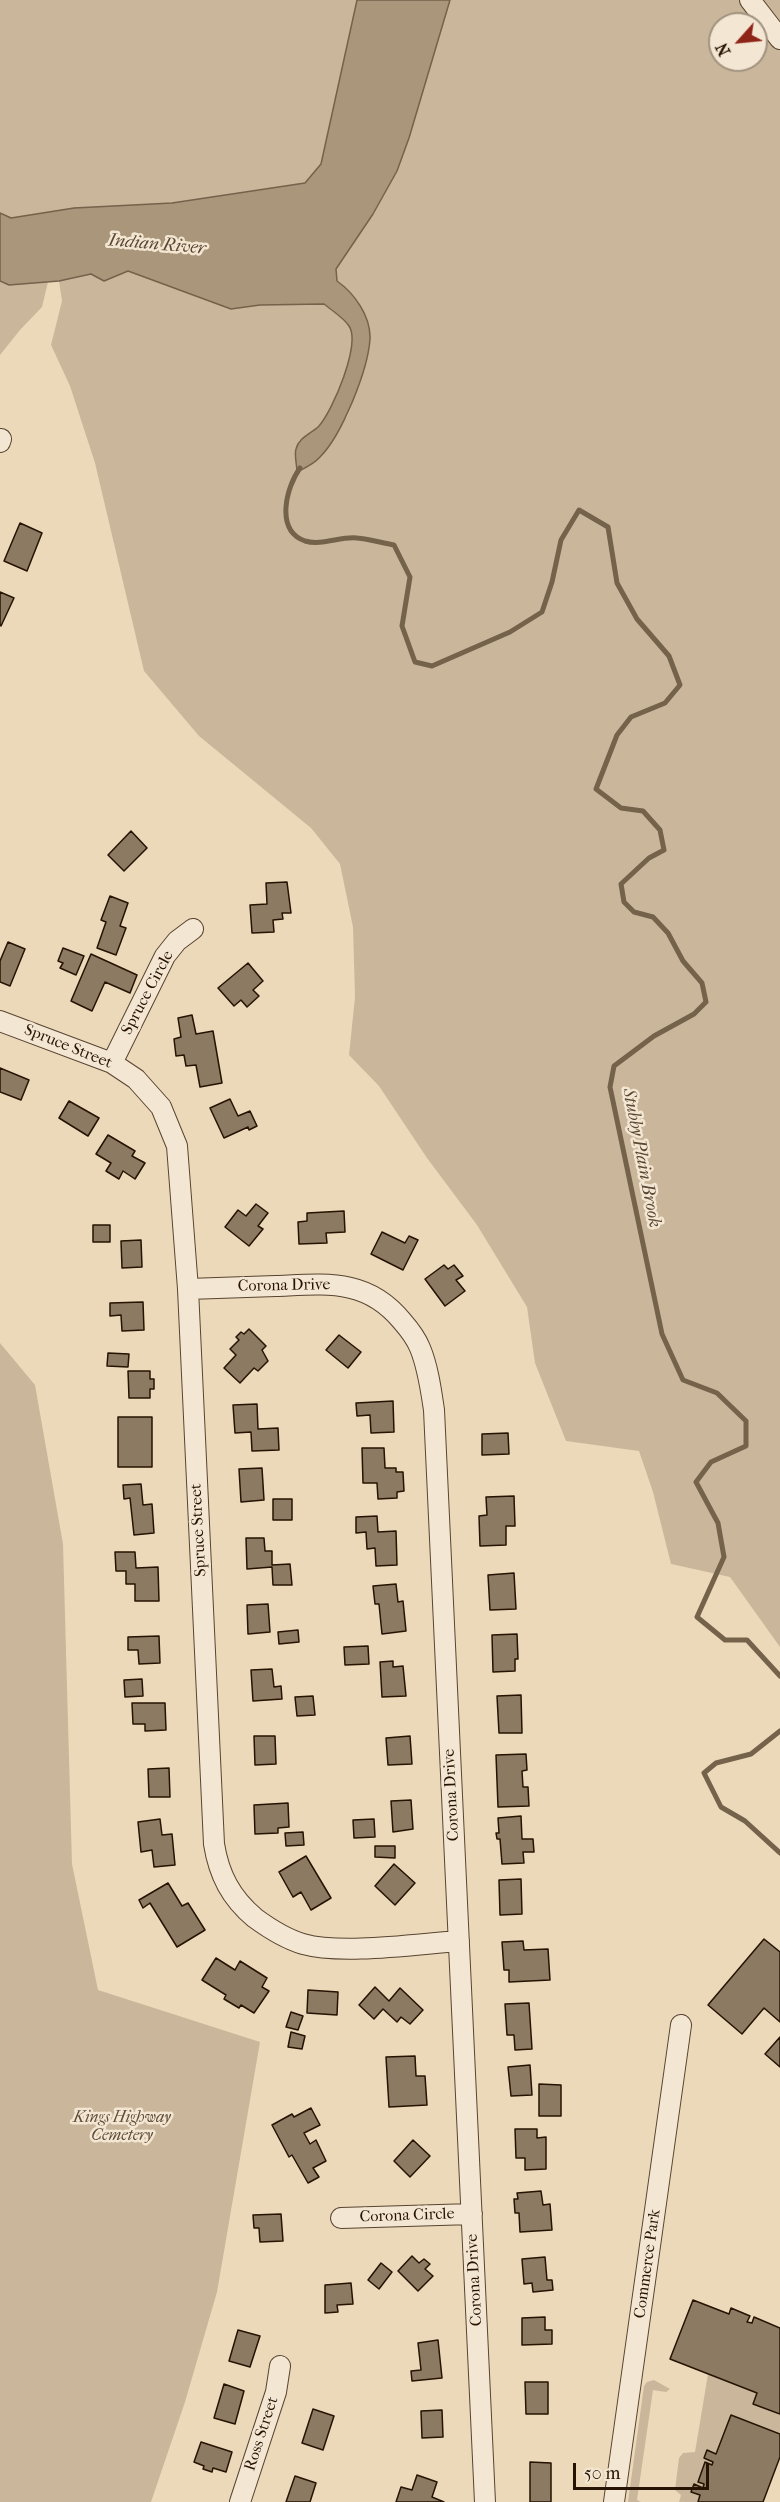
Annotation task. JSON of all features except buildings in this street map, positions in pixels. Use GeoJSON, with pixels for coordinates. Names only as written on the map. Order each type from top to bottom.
{"type":"FeatureCollection","features":[{"type":"Feature","properties":{"kind":"street"},"geometry":{"type":"LineString","coordinates":[[750,0],[780,39]]}},
{"type":"Feature","properties":{"kind":"street","name":"Spruce Circle"},"geometry":{"type":"LineString","coordinates":[[112,1064],[165,956],[177,941],[193,929]]}},
{"type":"Feature","properties":{"kind":"street","name":"Spruce Street"},"geometry":{"type":"LineString","coordinates":[[0,1021],[112,1064],[136,1079],[161,1107],[173,1133],[179,1157],[188,1289],[214,1844],[222,1877],[234,1897],[251,1914],[279,1934],[306,1944],[342,1948],[459,1941]]}},
{"type":"Feature","properties":{"kind":"street","name":"Corona Drive"},"geometry":{"type":"LineString","coordinates":[[188,1289],[327,1284],[345,1286],[364,1291],[380,1299],[393,1310],[420,1347],[434,1410],[485,2502]]}},
{"type":"Feature","properties":{"kind":"street","name":"Commerce Park"},"geometry":{"type":"LineString","coordinates":[[614,2502],[681,2025]]}},
{"type":"Feature","properties":{"kind":"street","name":"Corona Circle"},"geometry":{"type":"LineString","coordinates":[[341,2218],[472,2214]]}},
{"type":"Feature","properties":{"kind":"street","name":"Ross Street"},"geometry":{"type":"LineString","coordinates":[[240,2502],[276,2392],[280,2366]]}},
{"type":"Feature","properties":{"kind":"green space"},"geometry":{"type":"Polygon","coordinates":[[[0,0],[357,0],[321,164],[305,183],[172,203],[74,208],[11,218],[0,213],[0,0]]]}},
{"type":"Feature","properties":{"kind":"green space"},"geometry":{"type":"Polygon","coordinates":[[[450,0],[780,0],[780,1647],[730,1577],[671,1564],[653,1492],[639,1451],[566,1441],[535,1363],[527,1307],[477,1225],[427,1158],[379,1086],[349,1055],[355,997],[353,927],[340,864],[311,828],[199,736],[144,671],[95,463],[70,386],[51,345],[62,301],[59,281],[91,274],[104,281],[128,271],[231,309],[260,305],[324,305],[349,326],[352,335],[351,347],[344,377],[325,418],[319,426],[302,439],[296,449],[298,472],[335,434],[347,417],[365,358],[368,330],[365,317],[360,305],[337,281],[336,269],[373,214],[409,138],[450,0]]]}},
{"type":"Feature","properties":{"kind":"green space"},"geometry":{"type":"Polygon","coordinates":[[[0,281],[9,285],[48,282],[42,307],[0,355],[0,281]]]}},
{"type":"Feature","properties":{"kind":"green space","name":"Kings Highway Cemetery"},"geometry":{"type":"Polygon","coordinates":[[[0,1343],[35,1385],[63,1544],[72,1864],[98,1990],[260,2042],[217,2292],[185,2402],[151,2502],[0,2502],[0,1343]]]}},
{"type":"Feature","properties":{"kind":"green space"},"geometry":{"type":"Polygon","coordinates":[[[708,2374],[757,2393],[754,2404],[780,2414],[780,2434],[731,2415],[716,2454],[707,2450],[704,2458],[713,2462],[712,2465],[705,2463],[698,2482],[704,2484],[703,2488],[694,2484],[691,2492],[700,2495],[698,2502],[679,2502],[681,2495],[675,2490],[679,2458],[683,2453],[695,2452],[708,2374]]]}},
{"type":"Feature","properties":{"kind":"green space"},"geometry":{"type":"Polygon","coordinates":[[[654,2380],[670,2389],[666,2392],[653,2390],[637,2500],[641,2502],[628,2502],[644,2386],[647,2382],[654,2380]]]}},
{"type":"Feature","properties":{"kind":"water","name":"Indian River"},"geometry":{"type":"Polygon","coordinates":[[[357,0],[450,0],[397,171],[373,214],[336,269],[337,281],[360,306],[370,330],[368,352],[359,384],[345,418],[328,447],[315,462],[297,472],[296,449],[302,439],[319,426],[325,418],[344,377],[352,335],[349,326],[341,317],[324,304],[260,305],[231,309],[128,271],[104,281],[91,274],[59,281],[9,285],[0,281],[0,213],[11,218],[74,208],[172,203],[305,183],[321,164],[357,0]]]}},
{"type":"Feature","properties":{"kind":"waterway","name":"Stubby Plain Brook"},"geometry":{"type":"LineString","coordinates":[[300,468],[291,485],[286,507],[286,518],[295,535],[311,542],[351,538],[394,545],[410,577],[402,626],[415,662],[432,666],[510,632],[542,612],[552,582],[561,540],[579,510],[608,527],[617,583],[637,619],[669,656],[680,685],[665,703],[631,717],[617,735],[596,789],[621,808],[643,811],[660,830],[664,850],[649,858],[621,884],[624,902],[634,912],[653,917],[668,933],[683,961],[702,983],[706,1002],[694,1014],[654,1036],[614,1066],[610,1087],[662,1334],[683,1380],[717,1393],[746,1421],[746,1446],[711,1462],[696,1482],[718,1523],[724,1557],[697,1617],[725,1640],[747,1640],[780,1676]]}},
{"type":"Feature","properties":{"kind":"waterway","name":"Stubby Plain Brook"},"geometry":{"type":"LineString","coordinates":[[780,1731],[751,1754],[716,1763],[704,1773],[721,1807],[745,1821],[780,1853]]}}]}
